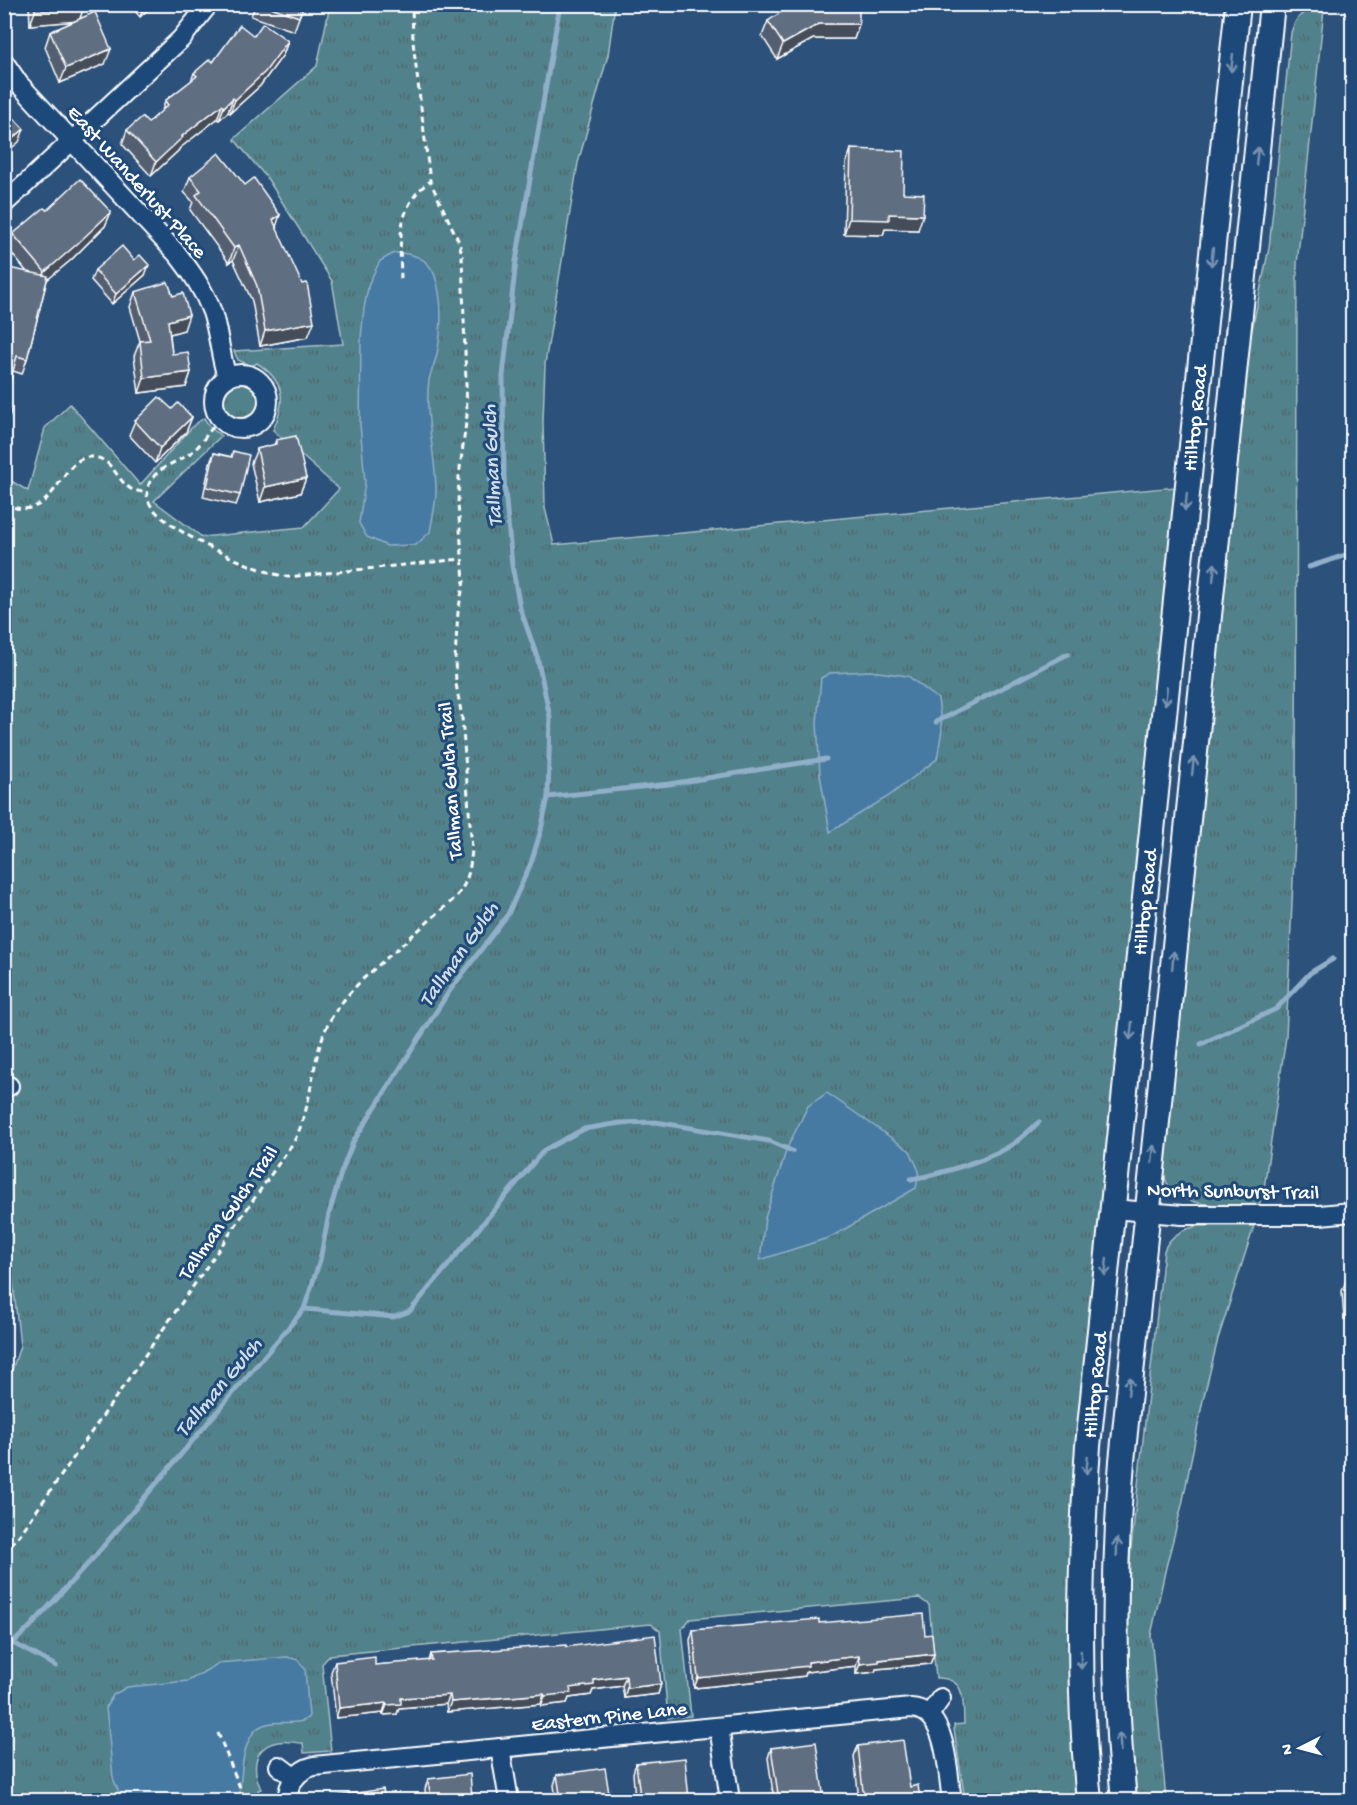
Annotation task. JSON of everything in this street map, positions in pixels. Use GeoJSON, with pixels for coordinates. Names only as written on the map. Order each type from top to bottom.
{"type":"FeatureCollection","features":[{"type":"Feature","properties":{"kind":"main road","name":"Hilltop Road"},"geometry":{"type":"LineString","coordinates":[[1089,1800],[1081,1659],[1083,1508],[1238,4]]}},
{"type":"Feature","properties":{"kind":"main road","name":"Hilltop Road"},"geometry":{"type":"LineString","coordinates":[[1124,1800],[1116,1659],[1117,1548],[1124,1433],[1272,4]]}},
{"type":"Feature","properties":{"kind":"street"},"geometry":{"type":"LineString","coordinates":[[4,204],[181,39],[209,4]]}},
{"type":"Feature","properties":{"kind":"street","name":"East Wanderlust Place"},"geometry":{"type":"LineString","coordinates":[[4,62],[19,84],[178,255],[200,285],[212,313],[227,377]]}},
{"type":"Feature","properties":{"kind":"street","name":"North Sunburst Trail"},"geometry":{"type":"LineString","coordinates":[[1113,1209],[1182,1215],[1320,1215],[1353,1212]]}},
{"type":"Feature","properties":{"kind":"street"},"geometry":{"type":"LineString","coordinates":[[941,1698],[929,1715],[941,1733],[951,1800]]}},
{"type":"Feature","properties":{"kind":"street","name":"Eastern Pine Lane"},"geometry":{"type":"LineString","coordinates":[[295,1778],[303,1770],[314,1766],[911,1708],[929,1715]]}},
{"type":"Feature","properties":{"kind":"street"},"geometry":{"type":"LineString","coordinates":[[719,1727],[730,1800]]}},
{"type":"Feature","properties":{"kind":"street"},"geometry":{"type":"LineString","coordinates":[[500,1748],[509,1800]]}},
{"type":"Feature","properties":{"kind":"street"},"geometry":{"type":"LineString","coordinates":[[279,1766],[295,1778],[288,1790],[288,1800]]}},
{"type":"Feature","properties":{"kind":"path","name":"Tallman Gulch Trail"},"geometry":{"type":"LineString","coordinates":[[4,1553],[27,1525],[293,1143],[307,1112],[321,1041],[334,1014],[364,978],[464,887],[470,871],[472,850],[462,717],[456,684],[456,636],[464,581],[458,504],[459,476],[467,415],[462,255],[452,227],[430,181],[413,42],[412,4]]}},
{"type":"Feature","properties":{"kind":"path"},"geometry":{"type":"LineString","coordinates":[[402,279],[400,247],[403,220],[414,195],[430,181]]}},
{"type":"Feature","properties":{"kind":"path"},"geometry":{"type":"LineString","coordinates":[[213,427],[191,453],[164,467],[155,475],[147,493],[152,508],[176,528],[274,575],[288,577],[462,559]]}},
{"type":"Feature","properties":{"kind":"path"},"geometry":{"type":"LineString","coordinates":[[4,504],[21,509],[33,507],[44,501],[52,495],[74,464],[82,458],[91,456],[108,462],[132,489],[147,493]]}},
{"type":"Feature","properties":{"kind":"path"},"geometry":{"type":"LineString","coordinates":[[218,1733],[245,1800]]}},
{"type":"Feature","properties":{"kind":"green space"},"geometry":{"type":"Polygon","coordinates":[[[330,5],[615,5],[608,55],[578,163],[545,364],[543,421],[545,508],[554,545],[1176,487],[1074,1472],[1070,1572],[1070,1659],[1078,1800],[965,1800],[954,1729],[954,1725],[964,1724],[963,1700],[958,1686],[946,1679],[936,1678],[929,1605],[919,1598],[690,1619],[682,1629],[691,1716],[668,1718],[660,1631],[651,1624],[330,1655],[322,1664],[331,1751],[304,1753],[303,1743],[284,1741],[263,1749],[256,1760],[256,1774],[261,1789],[258,1790],[259,1798],[273,1795],[274,1800],[5,1800],[4,1395],[20,1346],[4,1199],[5,477],[28,491],[45,428],[70,404],[140,485],[194,425],[204,418],[210,427],[221,436],[154,501],[202,537],[304,527],[339,489],[273,430],[281,401],[278,385],[267,370],[257,363],[252,366],[238,360],[234,351],[343,344],[332,281],[267,178],[234,139],[317,66],[330,5]]]}},
{"type":"Feature","properties":{"kind":"green space"},"geometry":{"type":"Polygon","coordinates":[[[1315,7],[1324,9],[1297,264],[1296,814],[1286,1037],[1264,1188],[1259,1205],[1210,1204],[1185,1199],[1175,1193],[1167,1183],[1162,1167],[1248,349],[1269,248],[1291,33],[1299,17],[1315,7]]]}},
{"type":"Feature","properties":{"kind":"green space"},"geometry":{"type":"Polygon","coordinates":[[[241,381],[255,387],[261,401],[255,415],[241,421],[227,415],[221,401],[227,387],[241,381]]]}},
{"type":"Feature","properties":{"kind":"green space"},"geometry":{"type":"Polygon","coordinates":[[[1200,1226],[1254,1226],[1218,1339],[1151,1635],[1166,1800],[1136,1800],[1127,1670],[1127,1584],[1164,1251],[1169,1241],[1178,1234],[1200,1226]]]}},
{"type":"Feature","properties":{"kind":"water"},"geometry":{"type":"Polygon","coordinates":[[[394,253],[419,257],[432,270],[439,295],[441,325],[428,394],[436,491],[430,532],[416,545],[387,546],[367,537],[359,523],[365,482],[360,424],[361,338],[369,283],[380,261],[394,253]]]}},
{"type":"Feature","properties":{"kind":"water"},"geometry":{"type":"Polygon","coordinates":[[[870,671],[908,676],[938,699],[942,730],[937,759],[889,796],[830,832],[820,775],[817,723],[821,678],[830,673],[870,671]]]}},
{"type":"Feature","properties":{"kind":"water"},"geometry":{"type":"Polygon","coordinates":[[[827,1093],[910,1151],[919,1171],[916,1188],[831,1237],[760,1260],[765,1218],[787,1148],[808,1106],[827,1093]]]}},
{"type":"Feature","properties":{"kind":"water"},"geometry":{"type":"Polygon","coordinates":[[[287,1657],[298,1660],[305,1669],[309,1716],[298,1722],[267,1724],[254,1732],[246,1747],[242,1765],[239,1800],[122,1800],[113,1778],[106,1707],[113,1695],[127,1687],[188,1681],[219,1663],[287,1657]]]}},
{"type":"Feature","properties":{"kind":"building"},"geometry":{"type":"Polygon","coordinates":[[[35,4],[84,4],[84,7],[35,11],[35,4]]]}},
{"type":"Feature","properties":{"kind":"building"},"geometry":{"type":"Polygon","coordinates":[[[262,4],[304,4],[299,17],[262,4]]]}},
{"type":"Feature","properties":{"kind":"building"},"geometry":{"type":"Polygon","coordinates":[[[795,4],[859,4],[859,24],[819,24],[783,44],[768,21],[789,7],[794,7],[795,4]]]}},
{"type":"Feature","properties":{"kind":"building"},"geometry":{"type":"Polygon","coordinates":[[[95,12],[111,49],[66,68],[50,32],[95,12]]]}},
{"type":"Feature","properties":{"kind":"building"},"geometry":{"type":"Polygon","coordinates":[[[263,23],[288,41],[265,72],[235,100],[233,98],[224,107],[222,105],[182,136],[156,162],[127,130],[142,117],[148,123],[168,105],[165,101],[197,76],[194,73],[210,59],[213,62],[240,25],[254,36],[263,23]]]}},
{"type":"Feature","properties":{"kind":"building"},"geometry":{"type":"Polygon","coordinates":[[[4,107],[24,129],[4,146],[4,107]]]}},
{"type":"Feature","properties":{"kind":"building"},"geometry":{"type":"Polygon","coordinates":[[[851,149],[904,151],[903,193],[924,194],[923,215],[889,214],[889,220],[849,219],[851,149]]]}},
{"type":"Feature","properties":{"kind":"building"},"geometry":{"type":"Polygon","coordinates":[[[219,153],[245,185],[254,178],[280,215],[273,220],[302,284],[307,283],[314,322],[265,331],[257,286],[239,245],[234,248],[196,195],[201,191],[190,177],[219,153]]]}},
{"type":"Feature","properties":{"kind":"building"},"geometry":{"type":"Polygon","coordinates":[[[80,179],[111,212],[45,272],[13,234],[44,208],[47,210],[80,179]]]}},
{"type":"Feature","properties":{"kind":"building"},"geometry":{"type":"Polygon","coordinates":[[[122,246],[134,260],[140,255],[149,265],[116,294],[95,270],[122,246]]]}},
{"type":"Feature","properties":{"kind":"building"},"geometry":{"type":"Polygon","coordinates":[[[4,267],[48,276],[27,359],[17,356],[4,405],[4,267]]]}},
{"type":"Feature","properties":{"kind":"building"},"geometry":{"type":"Polygon","coordinates":[[[168,282],[173,296],[183,293],[189,315],[168,321],[172,354],[188,352],[191,372],[144,378],[140,341],[150,340],[135,292],[168,282]]]}},
{"type":"Feature","properties":{"kind":"building"},"geometry":{"type":"Polygon","coordinates":[[[159,397],[172,409],[178,403],[192,417],[160,448],[135,421],[159,397]]]}},
{"type":"Feature","properties":{"kind":"building"},"geometry":{"type":"Polygon","coordinates":[[[4,409],[11,411],[4,433],[4,409]]]}},
{"type":"Feature","properties":{"kind":"building"},"geometry":{"type":"Polygon","coordinates":[[[296,436],[306,478],[265,487],[257,449],[276,444],[276,440],[296,436]]]}},
{"type":"Feature","properties":{"kind":"building"},"geometry":{"type":"Polygon","coordinates":[[[233,451],[249,455],[240,495],[207,487],[214,453],[232,457],[233,451]]]}},
{"type":"Feature","properties":{"kind":"building"},"geometry":{"type":"Polygon","coordinates":[[[1348,1276],[1353,1276],[1353,1304],[1350,1305],[1348,1276]]]}},
{"type":"Feature","properties":{"kind":"building"},"geometry":{"type":"Polygon","coordinates":[[[923,1614],[925,1635],[932,1634],[934,1654],[860,1664],[859,1656],[808,1662],[808,1666],[698,1678],[693,1630],[819,1619],[819,1623],[923,1614]]]}},
{"type":"Feature","properties":{"kind":"building"},"geometry":{"type":"Polygon","coordinates":[[[655,1635],[661,1684],[627,1688],[626,1676],[594,1680],[594,1685],[570,1688],[571,1693],[545,1696],[544,1694],[451,1702],[450,1695],[401,1698],[401,1704],[387,1705],[386,1703],[339,1708],[335,1662],[375,1657],[375,1665],[432,1660],[431,1654],[566,1645],[566,1647],[655,1635]]]}},
{"type":"Feature","properties":{"kind":"building"},"geometry":{"type":"Polygon","coordinates":[[[903,1740],[910,1787],[918,1785],[920,1800],[864,1800],[858,1746],[903,1740]]]}},
{"type":"Feature","properties":{"kind":"building"},"geometry":{"type":"Polygon","coordinates":[[[816,1742],[824,1800],[779,1800],[771,1748],[816,1742]]]}},
{"type":"Feature","properties":{"kind":"building"},"geometry":{"type":"Polygon","coordinates":[[[685,1758],[689,1800],[655,1800],[654,1795],[640,1797],[636,1763],[685,1758]]]}},
{"type":"Feature","properties":{"kind":"building"},"geometry":{"type":"Polygon","coordinates":[[[605,1768],[610,1800],[561,1800],[557,1775],[605,1768]]]}},
{"type":"Feature","properties":{"kind":"building"},"geometry":{"type":"Polygon","coordinates":[[[470,1774],[472,1798],[431,1800],[428,1779],[470,1774]]]}},
{"type":"Feature","properties":{"kind":"building"},"geometry":{"type":"Polygon","coordinates":[[[383,1789],[385,1800],[331,1800],[330,1797],[383,1789]]]}},
{"type":"Feature","properties":{"kind":"waterway","name":"Tallman Gulch"},"geometry":{"type":"LineString","coordinates":[[4,1651],[29,1628],[95,1556],[304,1309],[320,1260],[329,1214],[341,1173],[353,1142],[448,993],[508,914],[531,863],[548,797],[550,717],[537,656],[520,608],[512,565],[504,480],[503,376],[516,261],[560,4]]}},
{"type":"Feature","properties":{"kind":"waterway"},"geometry":{"type":"LineString","coordinates":[[490,480],[504,480]]}},
{"type":"Feature","properties":{"kind":"waterway"},"geometry":{"type":"LineString","coordinates":[[1309,567],[1352,553]]}},
{"type":"Feature","properties":{"kind":"waterway"},"geometry":{"type":"LineString","coordinates":[[936,722],[1068,654]]}},
{"type":"Feature","properties":{"kind":"waterway"},"geometry":{"type":"LineString","coordinates":[[548,797],[669,784],[826,759]]}},
{"type":"Feature","properties":{"kind":"waterway"},"geometry":{"type":"LineString","coordinates":[[1201,1044],[1276,1009],[1310,973],[1333,959]]}},
{"type":"Feature","properties":{"kind":"waterway"},"geometry":{"type":"LineString","coordinates":[[304,1309],[394,1317],[410,1311],[544,1150],[584,1129],[620,1123],[656,1122],[769,1141],[792,1151]]}},
{"type":"Feature","properties":{"kind":"waterway"},"geometry":{"type":"LineString","coordinates":[[911,1179],[947,1171],[1001,1151],[1014,1144],[1039,1122]]}},
{"type":"Feature","properties":{"kind":"waterway"},"geometry":{"type":"LineString","coordinates":[[13,1643],[56,1666]]}}]}
